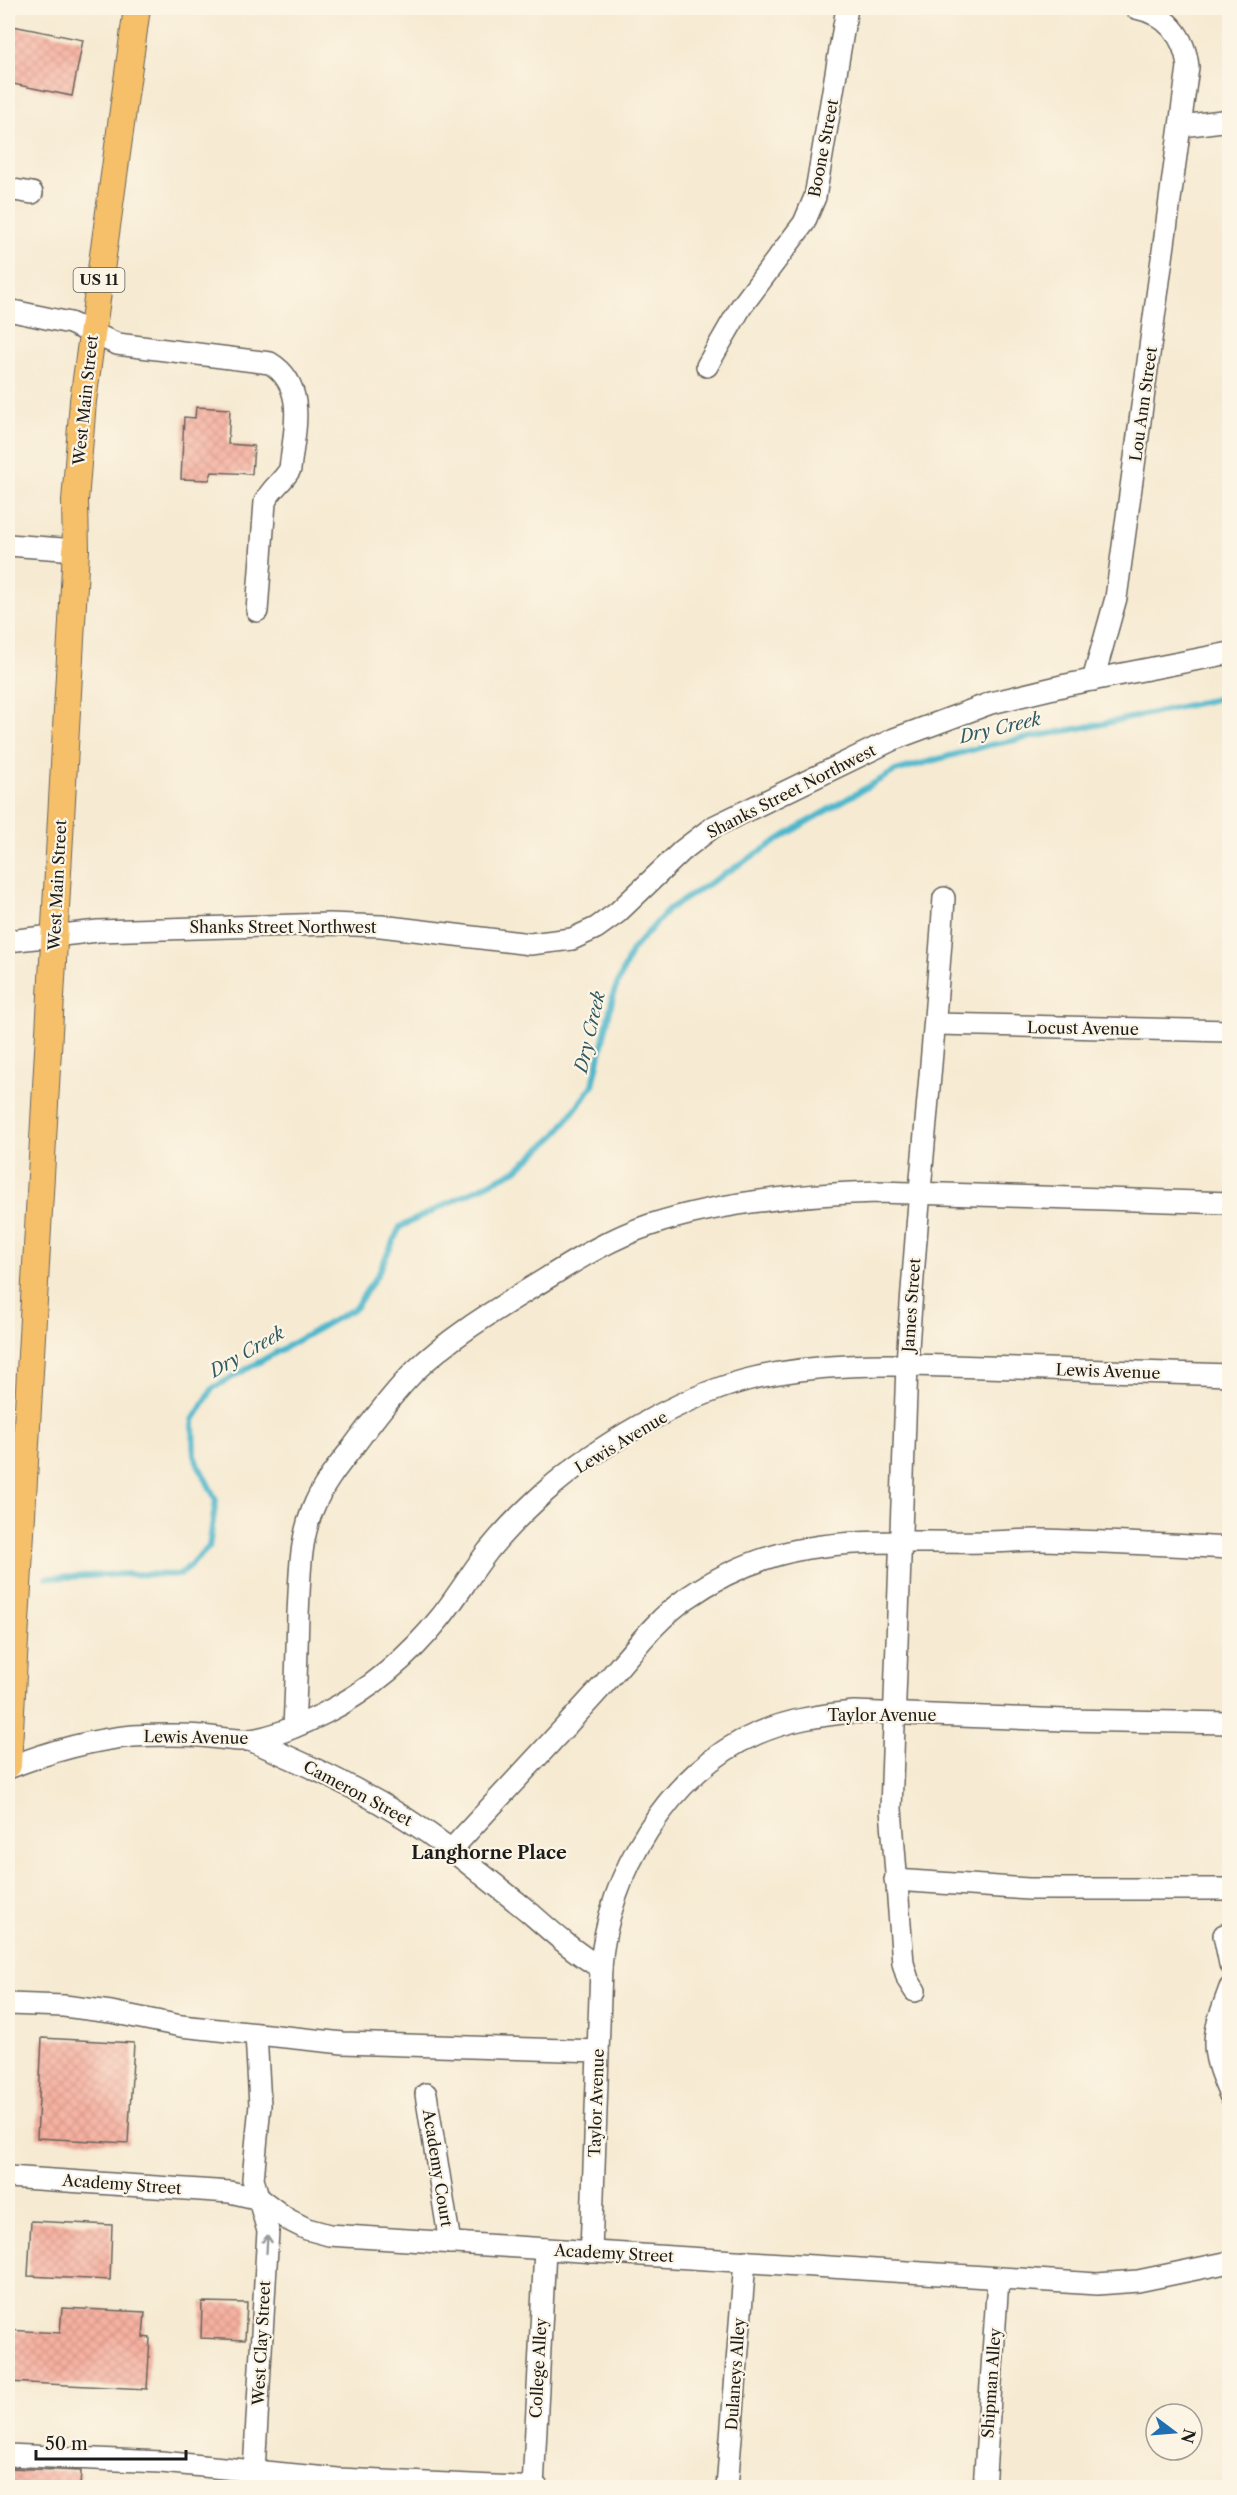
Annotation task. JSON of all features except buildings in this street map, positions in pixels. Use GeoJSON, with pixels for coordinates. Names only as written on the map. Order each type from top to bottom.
{"type":"FeatureCollection","features":[{"type":"Feature","properties":{"kind":"main road","name":"West Main Street"},"geometry":{"type":"LineString","coordinates":[[8,1766],[17,1443],[54,934],[76,550],[75,501],[83,401],[132,9]]}},
{"type":"Feature","properties":{"kind":"street","name":"Boone Street"},"geometry":{"type":"LineString","coordinates":[[707,366],[741,307],[804,223],[815,197],[847,8]]}},
{"type":"Feature","properties":{"kind":"street","name":"Lou Ann Street"},"geometry":{"type":"LineString","coordinates":[[1093,680],[1116,598],[1182,126],[1188,68],[1182,43],[1173,27],[1161,17],[1136,8]]}},
{"type":"Feature","properties":{"kind":"street"},"geometry":{"type":"LineString","coordinates":[[1182,126],[1230,120]]}},
{"type":"Feature","properties":{"kind":"street"},"geometry":{"type":"LineString","coordinates":[[8,189],[32,193]]}},
{"type":"Feature","properties":{"kind":"street"},"geometry":{"type":"LineString","coordinates":[[8,310],[70,323],[117,344],[270,363],[281,370],[290,382],[297,409],[290,469],[286,477],[270,491],[266,502],[257,611]]}},
{"type":"Feature","properties":{"kind":"street"},"geometry":{"type":"LineString","coordinates":[[8,545],[76,550]]}},
{"type":"Feature","properties":{"kind":"street","name":"Shanks Street Northwest"},"geometry":{"type":"LineString","coordinates":[[8,941],[54,934],[180,927],[329,924],[381,926],[530,944],[572,939],[596,928],[617,913],[683,850],[712,828],[894,739],[991,704],[1093,680],[1230,653]]}},
{"type":"Feature","properties":{"kind":"street","name":"James Street"},"geometry":{"type":"LineString","coordinates":[[915,1991],[908,1980],[903,1964],[891,1809],[907,1365],[936,1024],[944,898]]}},
{"type":"Feature","properties":{"kind":"street","name":"Locust Avenue"},"geometry":{"type":"LineString","coordinates":[[936,1024],[1230,1031]]}},
{"type":"Feature","properties":{"kind":"street"},"geometry":{"type":"LineString","coordinates":[[294,1727],[300,1566],[309,1518],[328,1480],[368,1427],[417,1370],[469,1328],[592,1249],[653,1224],[727,1207],[829,1193],[920,1193],[1230,1203]]}},
{"type":"Feature","properties":{"kind":"street","name":"Lewis Avenue"},"geometry":{"type":"LineString","coordinates":[[8,1766],[66,1748],[130,1737],[197,1735],[250,1740],[294,1727],[327,1712],[385,1674],[415,1647],[441,1618],[487,1553],[519,1516],[547,1490],[593,1455],[643,1425],[705,1394],[743,1381],[807,1369],[907,1365],[1230,1375]]}},
{"type":"Feature","properties":{"kind":"street"},"geometry":{"type":"LineString","coordinates":[[451,1850],[646,1636],[686,1599],[720,1578],[750,1564],[789,1552],[829,1544],[900,1540],[983,1542],[1036,1540],[1230,1548]]}},
{"type":"Feature","properties":{"kind":"street","name":"Taylor Avenue"},"geometry":{"type":"LineString","coordinates":[[591,2252],[601,1968],[606,1925],[614,1898],[630,1862],[648,1832],[674,1797],[698,1771],[725,1751],[754,1734],[820,1715],[894,1713],[1065,1720],[1230,1723]]}},
{"type":"Feature","properties":{"kind":"street","name":"Cameron Street"},"geometry":{"type":"LineString","coordinates":[[250,1740],[294,1759],[363,1794],[417,1825],[451,1850],[575,1953],[601,1968]]}},
{"type":"Feature","properties":{"kind":"street"},"geometry":{"type":"LineString","coordinates":[[896,1880],[1029,1889],[1230,1889]]}},
{"type":"Feature","properties":{"kind":"street"},"geometry":{"type":"LineString","coordinates":[[1224,1935],[1230,1964]]}},
{"type":"Feature","properties":{"kind":"street"},"geometry":{"type":"LineString","coordinates":[[1230,1988],[1218,2019],[1213,2042],[1217,2067],[1230,2095]]}},
{"type":"Feature","properties":{"kind":"street"},"geometry":{"type":"LineString","coordinates":[[8,2004],[76,2007],[182,2026],[343,2043],[598,2051]]}},
{"type":"Feature","properties":{"kind":"street","name":"West Clay Street"},"geometry":{"type":"LineString","coordinates":[[253,2479],[268,2231],[253,2179],[260,2105],[256,2034]]}},
{"type":"Feature","properties":{"kind":"street","name":"Academy Court"},"geometry":{"type":"LineString","coordinates":[[426,2094],[450,2243]]}},
{"type":"Feature","properties":{"kind":"street","name":"Academy Street"},"geometry":{"type":"LineString","coordinates":[[8,2176],[231,2192],[260,2199],[287,2219],[307,2229],[329,2235],[1097,2284],[1137,2281],[1230,2262]]}},
{"type":"Feature","properties":{"kind":"street","name":"College Alley"},"geometry":{"type":"LineString","coordinates":[[533,2487],[545,2249]]}},
{"type":"Feature","properties":{"kind":"street","name":"Dulaneys Alley"},"geometry":{"type":"LineString","coordinates":[[727,2487],[745,2261]]}},
{"type":"Feature","properties":{"kind":"street","name":"Shipman Alley"},"geometry":{"type":"LineString","coordinates":[[984,2487],[998,2279]]}},
{"type":"Feature","properties":{"kind":"street"},"geometry":{"type":"LineString","coordinates":[[8,2455],[161,2462],[253,2479],[338,2479],[538,2487]]}},
{"type":"Feature","properties":{"kind":"waterway","name":"Dry Creek"},"geometry":{"type":"LineString","coordinates":[[46,1578],[127,1574],[180,1575],[209,1547],[216,1500],[194,1456],[193,1420],[213,1388],[355,1308],[378,1274],[400,1227],[516,1170],[556,1135],[593,1085],[614,992],[632,950],[669,909],[805,823],[895,771],[989,745],[1102,724],[1230,696]]}},
{"type":"Feature","properties":{"kind":"district","name":"Langhorne Place"},"geometry":{"type":"Point","coordinates":[489,1853]}}]}
